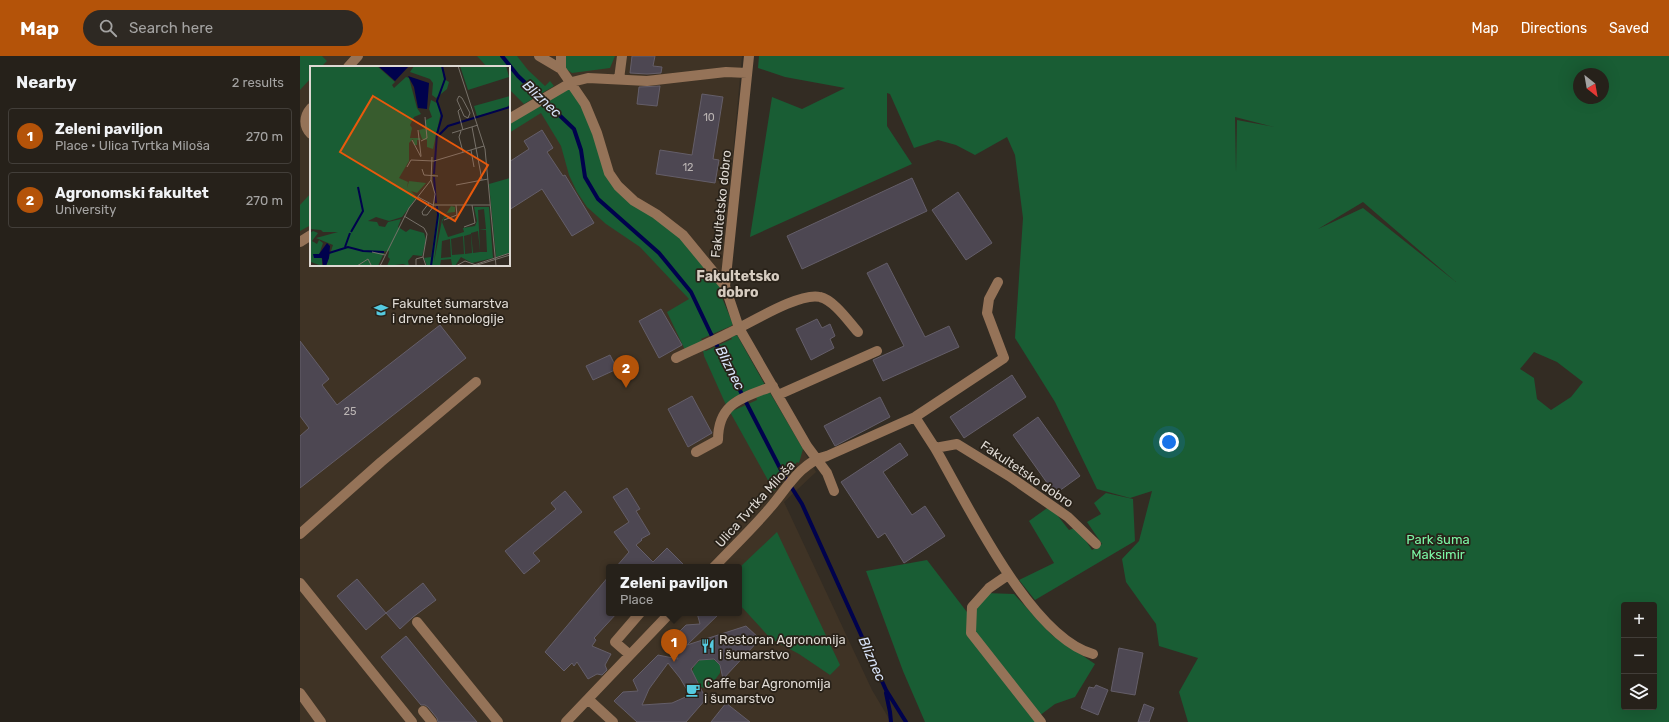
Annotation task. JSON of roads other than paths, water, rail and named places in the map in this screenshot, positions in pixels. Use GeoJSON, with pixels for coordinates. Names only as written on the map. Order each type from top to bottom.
{"type":"FeatureCollection","features":[{"type":"Feature","properties":{"kind":"street"},"geometry":{"type":"LineString","coordinates":[[349,66],[358,56]]}},
{"type":"Feature","properties":{"kind":"street"},"geometry":{"type":"LineString","coordinates":[[539,56],[561,69],[572,82],[585,104],[597,133],[608,173],[618,186],[634,202],[656,214],[683,235],[725,286]]}},
{"type":"Feature","properties":{"kind":"street"},"geometry":{"type":"LineString","coordinates":[[561,56],[561,69]]}},
{"type":"Feature","properties":{"kind":"street"},"geometry":{"type":"LineString","coordinates":[[619,79],[622,56]]}},
{"type":"Feature","properties":{"kind":"street","name":"Fakultetsko dobro"},"geometry":{"type":"LineString","coordinates":[[749,56],[725,286],[739,328],[826,473],[834,491]]}},
{"type":"Feature","properties":{"kind":"street"},"geometry":{"type":"LineString","coordinates":[[510,118],[535,105],[572,82],[588,78],[647,81],[726,72],[747,73]]}},
{"type":"Feature","properties":{"kind":"street"},"geometry":{"type":"LineString","coordinates":[[310,109],[307,113],[305,122],[307,130],[310,133]]}},
{"type":"Feature","properties":{"kind":"street"},"geometry":{"type":"LineString","coordinates":[[300,242],[310,236]]}},
{"type":"Feature","properties":{"kind":"street"},"geometry":{"type":"LineString","coordinates":[[816,458],[826,456],[916,417],[1004,358],[987,313],[989,299],[998,282]]}},
{"type":"Feature","properties":{"kind":"street"},"geometry":{"type":"LineString","coordinates":[[676,358],[785,305],[806,297],[820,297],[831,303],[858,332]]}},
{"type":"Feature","properties":{"kind":"street"},"geometry":{"type":"LineString","coordinates":[[696,452],[718,440],[718,427],[723,413],[736,403],[753,394],[775,390],[877,351]]}},
{"type":"Feature","properties":{"kind":"street"},"geometry":{"type":"LineString","coordinates":[[300,534],[381,462],[476,382]]}},
{"type":"Feature","properties":{"kind":"street"},"geometry":{"type":"LineString","coordinates":[[916,417],[1008,575],[1043,619],[1065,639],[1085,652],[1093,654]]}},
{"type":"Feature","properties":{"kind":"street","name":"Fakultetsko dobro"},"geometry":{"type":"LineString","coordinates":[[935,448],[958,444],[1009,476],[1068,517],[1096,544]]}},
{"type":"Feature","properties":{"kind":"street","name":"Ulica Tvrtka Miloša"},"geometry":{"type":"LineString","coordinates":[[717,564],[770,509],[782,492],[801,471],[816,458]]}},
{"type":"Feature","properties":{"kind":"street"},"geometry":{"type":"LineString","coordinates":[[1008,575],[989,588],[972,607],[971,633],[1041,722]]}},
{"type":"Feature","properties":{"kind":"street"},"geometry":{"type":"LineString","coordinates":[[300,583],[412,722]]}},
{"type":"Feature","properties":{"kind":"street"},"geometry":{"type":"LineString","coordinates":[[630,655],[615,642],[637,616]]}},
{"type":"Feature","properties":{"kind":"street"},"geometry":{"type":"LineString","coordinates":[[566,722],[666,616]]}},
{"type":"Feature","properties":{"kind":"street"},"geometry":{"type":"LineString","coordinates":[[417,622],[498,722]]}},
{"type":"Feature","properties":{"kind":"street"},"geometry":{"type":"LineString","coordinates":[[300,693],[321,722]]}},
{"type":"Feature","properties":{"kind":"street"},"geometry":{"type":"LineString","coordinates":[[588,699],[613,722]]}},
{"type":"Feature","properties":{"kind":"street"},"geometry":{"type":"LineString","coordinates":[[423,711],[432,722]]}},
{"type":"Feature","properties":{"kind":"waterway","name":"Bliznec"},"geometry":{"type":"LineString","coordinates":[[502,56],[518,76],[574,129],[581,150],[585,177],[598,199],[659,253],[691,292],[783,474],[802,504],[886,690],[906,722]]}},
{"type":"Feature","properties":{"kind":"waterway"},"geometry":{"type":"LineString","coordinates":[[886,693],[891,722]]}},
{"type":"Feature","properties":{"kind":"place","name":"Fakultet šumarstva i drvne tehnologije"},"geometry":{"type":"Point","coordinates":[381,310]}},
{"type":"Feature","properties":{"kind":"place","name":"Agronomski fakultet"},"geometry":{"type":"Point","coordinates":[626,388]}},
{"type":"Feature","properties":{"kind":"place","name":"Restoran Agronomija i šumarstvo"},"geometry":{"type":"Point","coordinates":[708,646]}},
{"type":"Feature","properties":{"kind":"place","name":"Zeleni paviljon"},"geometry":{"type":"Point","coordinates":[674,662]}},
{"type":"Feature","properties":{"kind":"place","name":"Caffe bar Agronomija i šumarstvo"},"geometry":{"type":"Point","coordinates":[693,690]}},
{"type":"Feature","properties":{"kind":"district","name":"Fakultetsko dobro"},"geometry":{"type":"Point","coordinates":[738,284]}},
{"type":"Feature","properties":{"kind":"park label","name":"Park šuma Maksimir"},"geometry":{"type":"Point","coordinates":[1438,546]}}]}
